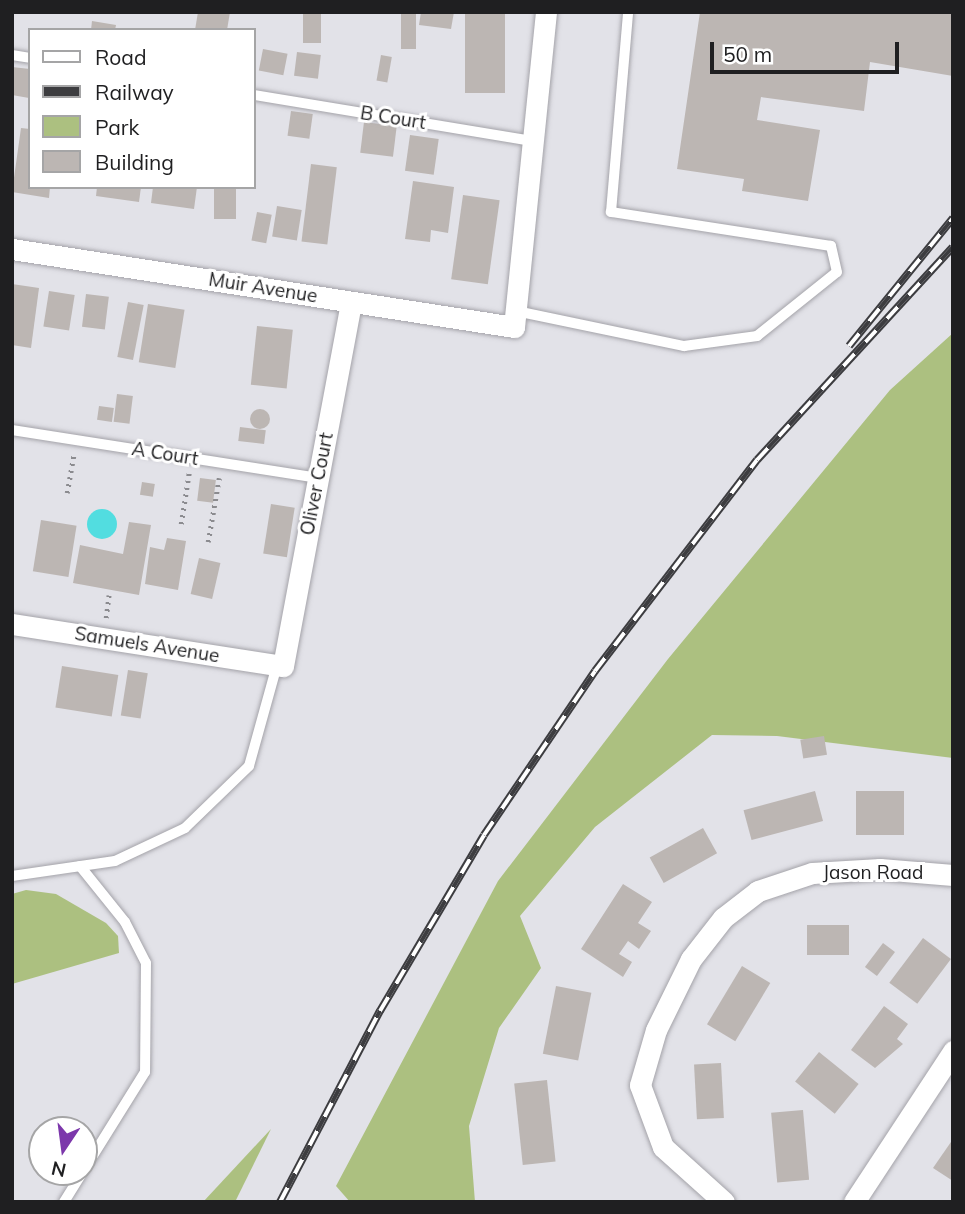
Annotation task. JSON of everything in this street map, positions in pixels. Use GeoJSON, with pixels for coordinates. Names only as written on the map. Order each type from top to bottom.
{"type":"FeatureCollection","features":[{"type":"Feature","properties":{"kind":"street"},"geometry":{"type":"LineString","coordinates":[[515,319],[546,12]]}},
{"type":"Feature","properties":{"kind":"street","name":"Muir Avenue"},"geometry":{"type":"LineString","coordinates":[[12,249],[351,302],[515,319]]}},
{"type":"Feature","properties":{"kind":"street","name":"Oliver Court"},"geometry":{"type":"LineString","coordinates":[[280,666],[351,302]]}},
{"type":"Feature","properties":{"kind":"street","name":"Samuels Avenue"},"geometry":{"type":"LineString","coordinates":[[12,624],[280,666]]}},
{"type":"Feature","properties":{"kind":"street","name":"Jason Road"},"geometry":{"type":"LineString","coordinates":[[724,1202],[663,1147],[640,1085],[656,1030],[691,959],[723,918],[758,891],[812,873],[880,869],[953,875]]}},
{"type":"Feature","properties":{"kind":"street"},"geometry":{"type":"LineString","coordinates":[[854,1202],[953,1051]]}},
{"type":"Feature","properties":{"kind":"lane"},"geometry":{"type":"LineString","coordinates":[[515,319],[684,346],[757,336],[837,272],[831,246],[611,212],[628,13]]}},
{"type":"Feature","properties":{"kind":"lane","name":"B Court"},"geometry":{"type":"LineString","coordinates":[[256,95],[533,141]]}},
{"type":"Feature","properties":{"kind":"lane","name":"A Court"},"geometry":{"type":"LineString","coordinates":[[12,430],[318,478]]}},
{"type":"Feature","properties":{"kind":"lane"},"geometry":{"type":"LineString","coordinates":[[12,876],[115,861],[185,828],[249,766],[280,666]]}},
{"type":"Feature","properties":{"kind":"lane"},"geometry":{"type":"LineString","coordinates":[[80,866],[125,922],[146,963],[145,1072],[98,1147]]}},
{"type":"Feature","properties":{"kind":"lane"},"geometry":{"type":"LineString","coordinates":[[64,1202],[74,1186]]}},
{"type":"Feature","properties":{"kind":"path"},"geometry":{"type":"LineString","coordinates":[[67,493],[76,440]]}},
{"type":"Feature","properties":{"kind":"path"},"geometry":{"type":"LineString","coordinates":[[181,524],[191,458]]}},
{"type":"Feature","properties":{"kind":"path"},"geometry":{"type":"LineString","coordinates":[[208,542],[222,463]]}},
{"type":"Feature","properties":{"kind":"green space"},"geometry":{"type":"Polygon","coordinates":[[[953,333],[953,758],[777,736],[712,735],[595,827],[520,916],[541,968],[499,1028],[469,1126],[475,1202],[350,1202],[336,1186],[498,881],[668,659],[890,390],[953,333]]]}},
{"type":"Feature","properties":{"kind":"green space"},"geometry":{"type":"Polygon","coordinates":[[[26,890],[56,894],[106,923],[118,936],[119,953],[12,984],[12,894],[26,890]]]}},
{"type":"Feature","properties":{"kind":"green space"},"geometry":{"type":"Polygon","coordinates":[[[271,1129],[235,1202],[203,1202],[271,1129]]]}},
{"type":"Feature","properties":{"kind":"water"},"geometry":{"type":"Polygon","coordinates":[[[102,509],[112,514],[117,524],[112,534],[102,539],[92,534],[87,524],[92,514],[102,509]]]}},
{"type":"Feature","properties":{"kind":"building"},"geometry":{"type":"Polygon","coordinates":[[[198,12],[230,12],[227,28],[195,28],[198,12]]]}},
{"type":"Feature","properties":{"kind":"building"},"geometry":{"type":"Polygon","coordinates":[[[303,12],[321,12],[321,43],[303,43],[303,12]]]}},
{"type":"Feature","properties":{"kind":"building"},"geometry":{"type":"Polygon","coordinates":[[[401,12],[416,12],[416,49],[401,49],[401,12]]]}},
{"type":"Feature","properties":{"kind":"building"},"geometry":{"type":"Polygon","coordinates":[[[421,12],[454,12],[451,29],[419,25],[421,12]]]}},
{"type":"Feature","properties":{"kind":"building"},"geometry":{"type":"Polygon","coordinates":[[[465,12],[505,12],[505,93],[465,93],[465,12]]]}},
{"type":"Feature","properties":{"kind":"building"},"geometry":{"type":"Polygon","coordinates":[[[700,12],[953,12],[953,76],[870,62],[864,111],[761,97],[757,120],[820,130],[808,201],[742,191],[744,179],[677,169],[700,12]]]}},
{"type":"Feature","properties":{"kind":"building"},"geometry":{"type":"Polygon","coordinates":[[[92,21],[116,25],[115,28],[91,28],[92,21]]]}},
{"type":"Feature","properties":{"kind":"building"},"geometry":{"type":"Polygon","coordinates":[[[263,49],[288,54],[283,75],[259,71],[263,49]]]}},
{"type":"Feature","properties":{"kind":"building"},"geometry":{"type":"Polygon","coordinates":[[[297,52],[321,55],[318,79],[294,76],[297,52]]]}},
{"type":"Feature","properties":{"kind":"building"},"geometry":{"type":"Polygon","coordinates":[[[381,55],[392,57],[387,83],[376,81],[381,55]]]}},
{"type":"Feature","properties":{"kind":"building"},"geometry":{"type":"Polygon","coordinates":[[[12,67],[28,69],[28,98],[12,95],[12,67]]]}},
{"type":"Feature","properties":{"kind":"building"},"geometry":{"type":"Polygon","coordinates":[[[291,111],[313,114],[309,139],[288,136],[291,111]]]}},
{"type":"Feature","properties":{"kind":"building"},"geometry":{"type":"Polygon","coordinates":[[[364,122],[397,126],[393,157],[360,153],[364,122]]]}},
{"type":"Feature","properties":{"kind":"building"},"geometry":{"type":"Polygon","coordinates":[[[21,128],[28,129],[28,189],[50,189],[49,198],[12,192],[21,128]]]}},
{"type":"Feature","properties":{"kind":"building"},"geometry":{"type":"Polygon","coordinates":[[[410,135],[439,139],[434,175],[405,171],[410,135]]]}},
{"type":"Feature","properties":{"kind":"building"},"geometry":{"type":"Polygon","coordinates":[[[311,164],[337,167],[327,245],[301,241],[311,164]]]}},
{"type":"Feature","properties":{"kind":"building"},"geometry":{"type":"Polygon","coordinates":[[[413,181],[454,187],[448,233],[431,230],[430,242],[405,239],[413,181]]]}},
{"type":"Feature","properties":{"kind":"building"},"geometry":{"type":"Polygon","coordinates":[[[97,189],[141,189],[139,202],[96,196],[97,189]]]}},
{"type":"Feature","properties":{"kind":"building"},"geometry":{"type":"Polygon","coordinates":[[[153,189],[197,189],[194,209],[151,203],[153,189]]]}},
{"type":"Feature","properties":{"kind":"building"},"geometry":{"type":"Polygon","coordinates":[[[214,189],[236,189],[236,219],[214,219],[214,189]]]}},
{"type":"Feature","properties":{"kind":"building"},"geometry":{"type":"Polygon","coordinates":[[[463,195],[500,200],[488,284],[451,279],[463,195]]]}},
{"type":"Feature","properties":{"kind":"building"},"geometry":{"type":"Polygon","coordinates":[[[277,206],[302,210],[297,241],[272,237],[277,206]]]}},
{"type":"Feature","properties":{"kind":"building"},"geometry":{"type":"Polygon","coordinates":[[[257,212],[272,215],[266,243],[251,240],[257,212]]]}},
{"type":"Feature","properties":{"kind":"building"},"geometry":{"type":"Polygon","coordinates":[[[12,284],[39,288],[31,348],[12,345],[12,284]]]}},
{"type":"Feature","properties":{"kind":"building"},"geometry":{"type":"Polygon","coordinates":[[[49,291],[75,295],[69,331],[43,327],[49,291]]]}},
{"type":"Feature","properties":{"kind":"building"},"geometry":{"type":"Polygon","coordinates":[[[86,294],[109,297],[105,330],[82,327],[86,294]]]}},
{"type":"Feature","properties":{"kind":"building"},"geometry":{"type":"Polygon","coordinates":[[[128,302],[144,305],[133,360],[117,357],[128,302]]]}},
{"type":"Feature","properties":{"kind":"building"},"geometry":{"type":"Polygon","coordinates":[[[148,304],[185,310],[175,368],[139,362],[148,304]]]}},
{"type":"Feature","properties":{"kind":"building"},"geometry":{"type":"Polygon","coordinates":[[[257,326],[293,330],[287,388],[251,385],[257,326]]]}},
{"type":"Feature","properties":{"kind":"building"},"geometry":{"type":"Polygon","coordinates":[[[117,394],[133,396],[129,424],[114,422],[117,394]]]}},
{"type":"Feature","properties":{"kind":"building"},"geometry":{"type":"Polygon","coordinates":[[[99,406],[114,408],[112,422],[97,420],[99,406]]]}},
{"type":"Feature","properties":{"kind":"building"},"geometry":{"type":"Polygon","coordinates":[[[260,409],[267,412],[270,419],[267,426],[260,429],[253,426],[250,419],[253,412],[260,409]]]}},
{"type":"Feature","properties":{"kind":"building"},"geometry":{"type":"Polygon","coordinates":[[[240,427],[266,430],[264,444],[238,441],[240,427]]]}},
{"type":"Feature","properties":{"kind":"building"},"geometry":{"type":"Polygon","coordinates":[[[200,478],[216,480],[213,503],[197,501],[200,478]]]}},
{"type":"Feature","properties":{"kind":"building"},"geometry":{"type":"Polygon","coordinates":[[[142,482],[155,484],[153,497],[140,495],[142,482]]]}},
{"type":"Feature","properties":{"kind":"building"},"geometry":{"type":"Polygon","coordinates":[[[271,504],[295,508],[287,557],[263,553],[271,504]]]}},
{"type":"Feature","properties":{"kind":"building"},"geometry":{"type":"Polygon","coordinates":[[[41,520],[77,526],[68,577],[33,571],[41,520]]]}},
{"type":"Feature","properties":{"kind":"building"},"geometry":{"type":"Polygon","coordinates":[[[129,522],[151,525],[139,595],[73,583],[80,545],[123,554],[129,522]]]}},
{"type":"Feature","properties":{"kind":"building"},"geometry":{"type":"Polygon","coordinates":[[[167,538],[186,541],[178,590],[145,584],[150,547],[164,550],[167,538]]]}},
{"type":"Feature","properties":{"kind":"building"},"geometry":{"type":"Polygon","coordinates":[[[199,558],[220,563],[212,599],[191,594],[199,558]]]}},
{"type":"Feature","properties":{"kind":"building"},"geometry":{"type":"Polygon","coordinates":[[[62,666],[118,675],[112,716],[55,707],[62,666]]]}},
{"type":"Feature","properties":{"kind":"building"},"geometry":{"type":"Polygon","coordinates":[[[128,670],[148,673],[141,719],[121,715],[128,670]]]}},
{"type":"Feature","properties":{"kind":"building"},"geometry":{"type":"Polygon","coordinates":[[[824,736],[827,755],[803,759],[800,740],[824,736]]]}},
{"type":"Feature","properties":{"kind":"building"},"geometry":{"type":"Polygon","coordinates":[[[815,791],[823,821],[752,840],[744,810],[815,791]]]}},
{"type":"Feature","properties":{"kind":"building"},"geometry":{"type":"Polygon","coordinates":[[[856,791],[904,791],[904,835],[856,835],[856,791]]]}},
{"type":"Feature","properties":{"kind":"building"},"geometry":{"type":"Polygon","coordinates":[[[703,828],[717,853],[664,883],[650,858],[703,828]]]}},
{"type":"Feature","properties":{"kind":"building"},"geometry":{"type":"Polygon","coordinates":[[[623,884],[652,902],[638,923],[651,931],[639,949],[628,941],[619,954],[632,962],[623,977],[581,949],[623,884]]]}},
{"type":"Feature","properties":{"kind":"building"},"geometry":{"type":"Polygon","coordinates":[[[807,925],[849,925],[849,955],[807,955],[807,925]]]}},
{"type":"Feature","properties":{"kind":"building"},"geometry":{"type":"Polygon","coordinates":[[[923,938],[951,959],[917,1004],[889,983],[923,938]]]}},
{"type":"Feature","properties":{"kind":"building"},"geometry":{"type":"Polygon","coordinates":[[[883,943],[895,952],[877,976],[865,967],[883,943]]]}},
{"type":"Feature","properties":{"kind":"building"},"geometry":{"type":"Polygon","coordinates":[[[742,966],[770,983],[735,1041],[707,1024],[742,966]]]}},
{"type":"Feature","properties":{"kind":"building"},"geometry":{"type":"Polygon","coordinates":[[[556,986],[591,993],[578,1061],[543,1054],[556,986]]]}},
{"type":"Feature","properties":{"kind":"building"},"geometry":{"type":"Polygon","coordinates":[[[884,1006],[908,1024],[897,1039],[903,1044],[875,1068],[851,1050],[884,1006]]]}},
{"type":"Feature","properties":{"kind":"building"},"geometry":{"type":"Polygon","coordinates":[[[819,1052],[859,1084],[835,1114],[795,1082],[819,1052]]]}},
{"type":"Feature","properties":{"kind":"building"},"geometry":{"type":"Polygon","coordinates":[[[721,1063],[724,1118],[697,1119],[694,1064],[721,1063]]]}},
{"type":"Feature","properties":{"kind":"building"},"geometry":{"type":"Polygon","coordinates":[[[547,1080],[556,1162],[523,1165],[514,1083],[547,1080]]]}},
{"type":"Feature","properties":{"kind":"building"},"geometry":{"type":"Polygon","coordinates":[[[803,1110],[809,1180],[777,1183],[771,1113],[803,1110]]]}},
{"type":"Feature","properties":{"kind":"building"},"geometry":{"type":"Polygon","coordinates":[[[953,1139],[953,1181],[933,1168],[953,1139]]]}},
{"type":"Feature","properties":{"kind":"railway"},"geometry":{"type":"LineString","coordinates":[[849,346],[953,218]]}},
{"type":"Feature","properties":{"kind":"railway"},"geometry":{"type":"LineString","coordinates":[[280,1202],[380,1011],[484,835],[595,671],[757,460],[953,247]]}}]}
